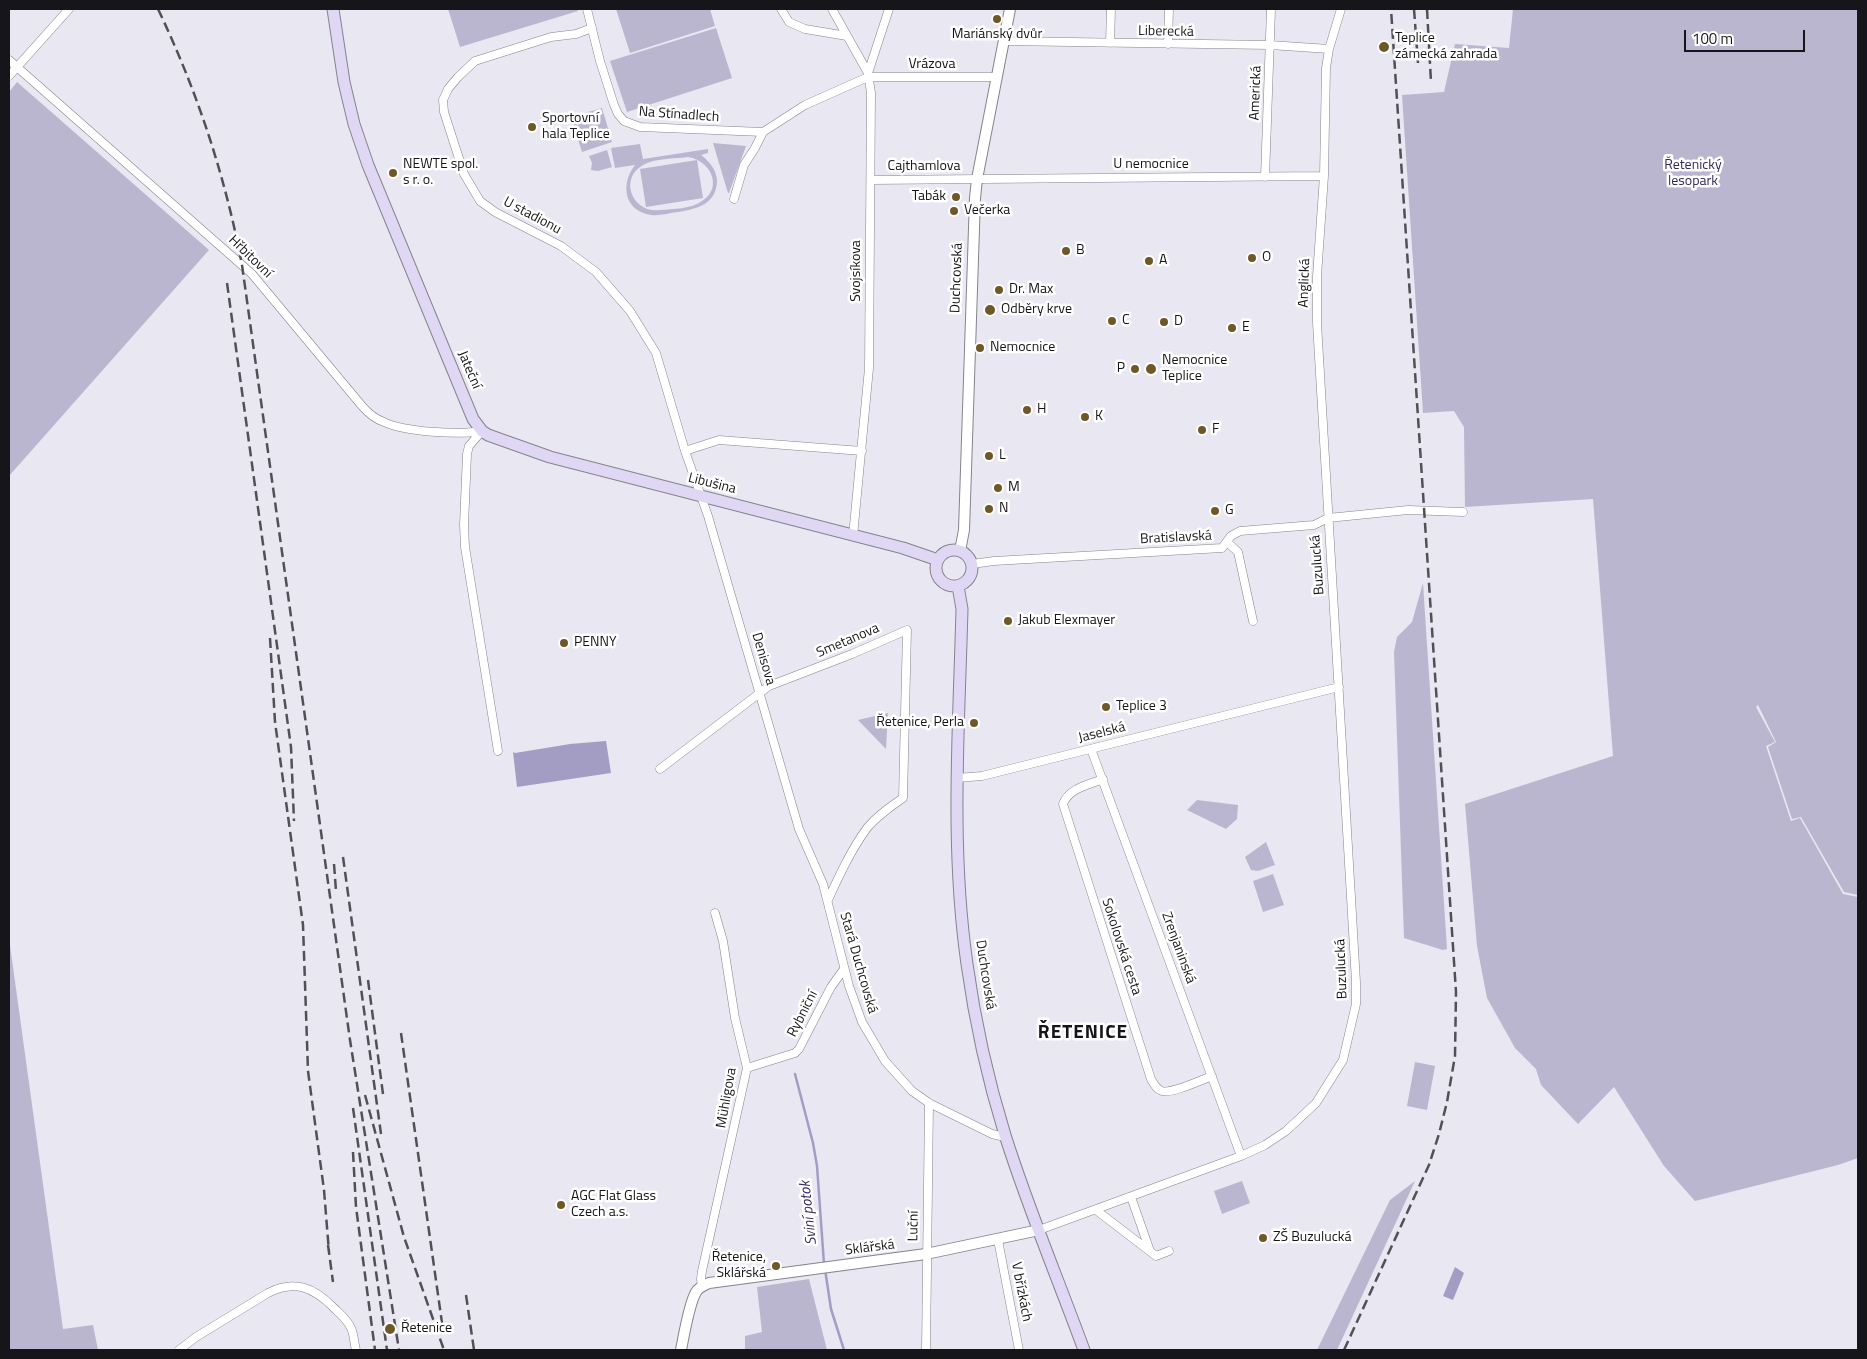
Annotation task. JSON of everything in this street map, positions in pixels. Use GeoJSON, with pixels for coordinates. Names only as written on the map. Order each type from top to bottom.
{"type":"FeatureCollection","features":[{"type":"Feature","properties":{"kind":"main road","name":"Jateční"},"geometry":{"type":"LineString","coordinates":[[333,9],[344,82],[354,124],[368,165],[471,413],[482,431]]}},
{"type":"Feature","properties":{"kind":"main road","name":"Libušina"},"geometry":{"type":"LineString","coordinates":[[482,431],[512,445],[550,457],[921,553],[938,560]]}},
{"type":"Feature","properties":{"kind":"main road"},"geometry":{"type":"LineString","coordinates":[[948,551],[960,551],[969,558],[972,564],[971,575],[968,581],[958,586],[950,587],[940,581],[936,568],[938,560],[942,554],[948,551]]}},
{"type":"Feature","properties":{"kind":"main road","name":"Duchcovská"},"geometry":{"type":"LineString","coordinates":[[958,586],[962,609],[957,778],[959,878],[967,964],[979,1034],[1005,1137],[1084,1350]]}},
{"type":"Feature","properties":{"kind":"street"},"geometry":{"type":"LineString","coordinates":[[9,76],[69,9]]}},
{"type":"Feature","properties":{"kind":"street","name":"Na Stínadlech"},"geometry":{"type":"LineString","coordinates":[[586,9],[614,105],[624,121],[640,127],[763,132]]}},
{"type":"Feature","properties":{"kind":"street"},"geometry":{"type":"LineString","coordinates":[[781,9],[789,22],[804,29],[847,36]]}},
{"type":"Feature","properties":{"kind":"street"},"geometry":{"type":"LineString","coordinates":[[734,200],[744,164],[763,132],[805,104],[868,75],[832,9]]}},
{"type":"Feature","properties":{"kind":"street","name":"Svojsíkova"},"geometry":{"type":"LineString","coordinates":[[853,536],[869,368],[871,93],[868,75],[889,9]]}},
{"type":"Feature","properties":{"kind":"street","name":"Duchcovská"},"geometry":{"type":"LineString","coordinates":[[960,551],[964,530],[975,198],[1010,9]]}},
{"type":"Feature","properties":{"kind":"street"},"geometry":{"type":"LineString","coordinates":[[1110,43],[1111,9]]}},
{"type":"Feature","properties":{"kind":"street"},"geometry":{"type":"LineString","coordinates":[[1168,44],[1169,9]]}},
{"type":"Feature","properties":{"kind":"street","name":"Americká"},"geometry":{"type":"LineString","coordinates":[[1265,178],[1271,9]]}},
{"type":"Feature","properties":{"kind":"street","name":"Anglická"},"geometry":{"type":"LineString","coordinates":[[1328,518],[1317,323],[1317,276],[1324,176],[1326,68],[1329,49],[1341,9]]}},
{"type":"Feature","properties":{"kind":"street","name":"U stadionu"},"geometry":{"type":"LineString","coordinates":[[592,28],[580,33],[551,37],[475,61],[448,88],[443,100],[444,112],[464,174],[480,201],[495,212],[561,246],[596,272],[630,311],[656,353],[685,451],[702,496]]}},
{"type":"Feature","properties":{"kind":"street","name":"Liberecká"},"geometry":{"type":"LineString","coordinates":[[1004,41],[1270,45],[1329,49]]}},
{"type":"Feature","properties":{"kind":"street","name":"Hřbitovní"},"geometry":{"type":"LineString","coordinates":[[9,60],[252,274],[374,418],[389,424],[412,429],[469,434],[482,431]]}},
{"type":"Feature","properties":{"kind":"street","name":"Vrázova"},"geometry":{"type":"LineString","coordinates":[[868,75],[996,77]]}},
{"type":"Feature","properties":{"kind":"street","name":"U nemocnice"},"geometry":{"type":"LineString","coordinates":[[977,179],[1324,176]]}},
{"type":"Feature","properties":{"kind":"street","name":"Cajthamlova"},"geometry":{"type":"LineString","coordinates":[[871,180],[977,179]]}},
{"type":"Feature","properties":{"kind":"street"},"geometry":{"type":"LineString","coordinates":[[482,431],[469,446],[464,525],[465,547],[498,751]]}},
{"type":"Feature","properties":{"kind":"street","name":"Libušina"},"geometry":{"type":"LineString","coordinates":[[685,451],[719,440],[862,451]]}},
{"type":"Feature","properties":{"kind":"street","name":"Denisova"},"geometry":{"type":"LineString","coordinates":[[702,496],[798,829],[823,884],[828,900]]}},
{"type":"Feature","properties":{"kind":"street","name":"Bratislavská"},"geometry":{"type":"LineString","coordinates":[[972,564],[994,561],[1222,548],[1231,536],[1240,531],[1314,525],[1328,518],[1408,510],[1463,512]]}},
{"type":"Feature","properties":{"kind":"street","name":"Buzulucká"},"geometry":{"type":"LineString","coordinates":[[1039,1230],[1241,1156],[1265,1145],[1286,1131],[1316,1103],[1343,1060],[1356,1004],[1356,982],[1328,518]]}},
{"type":"Feature","properties":{"kind":"street"},"geometry":{"type":"LineString","coordinates":[[1227,542],[1238,552],[1253,621]]}},
{"type":"Feature","properties":{"kind":"street","name":"Smetanova"},"geometry":{"type":"LineString","coordinates":[[660,768],[769,686],[852,654],[907,630],[903,798],[886,810],[868,828],[842,870],[828,900]]}},
{"type":"Feature","properties":{"kind":"street","name":"Jaselská"},"geometry":{"type":"LineString","coordinates":[[957,778],[982,776],[1339,686]]}},
{"type":"Feature","properties":{"kind":"street","name":"Zrenjaninská"},"geometry":{"type":"LineString","coordinates":[[1091,748],[1241,1156]]}},
{"type":"Feature","properties":{"kind":"street","name":"Sokolovská cesta"},"geometry":{"type":"LineString","coordinates":[[1102,779],[1072,791],[1067,795],[1063,804],[1151,1079],[1155,1086],[1161,1090],[1169,1091],[1212,1076]]}},
{"type":"Feature","properties":{"kind":"street","name":"Stará Duchcovská"},"geometry":{"type":"LineString","coordinates":[[828,900],[844,969],[862,1022],[885,1061],[912,1091],[929,1103],[992,1134],[1005,1137]]}},
{"type":"Feature","properties":{"kind":"street","name":"Mühligova"},"geometry":{"type":"LineString","coordinates":[[702,1286],[702,1271],[747,1068],[735,1018],[724,941],[715,914]]}},
{"type":"Feature","properties":{"kind":"street","name":"Rybniční"},"geometry":{"type":"LineString","coordinates":[[747,1068],[795,1053],[799,1049],[831,986],[844,969]]}},
{"type":"Feature","properties":{"kind":"street","name":"Luční"},"geometry":{"type":"LineString","coordinates":[[926,1350],[929,1103]]}},
{"type":"Feature","properties":{"kind":"street"},"geometry":{"type":"LineString","coordinates":[[1131,1197],[1150,1251]]}},
{"type":"Feature","properties":{"kind":"street"},"geometry":{"type":"LineString","coordinates":[[1096,1210],[1156,1256],[1169,1251]]}},
{"type":"Feature","properties":{"kind":"street","name":"Sklářská"},"geometry":{"type":"LineString","coordinates":[[702,1286],[720,1281],[926,1254],[1039,1230]]}},
{"type":"Feature","properties":{"kind":"street","name":"V břízkách"},"geometry":{"type":"LineString","coordinates":[[998,1240],[1019,1350]]}},
{"type":"Feature","properties":{"kind":"street"},"geometry":{"type":"LineString","coordinates":[[179,1350],[196,1337],[268,1293],[288,1286],[303,1287],[317,1292],[346,1320],[352,1330],[356,1350]]}},
{"type":"Feature","properties":{"kind":"street"},"geometry":{"type":"LineString","coordinates":[[681,1350],[692,1303],[696,1292],[702,1286]]}},
{"type":"Feature","properties":{"kind":"green space"},"geometry":{"type":"Polygon","coordinates":[[[448,9],[577,9],[578,11],[460,47],[448,9]]]}},
{"type":"Feature","properties":{"kind":"green space"},"geometry":{"type":"Polygon","coordinates":[[[616,9],[710,9],[715,26],[630,53],[616,9]]]}},
{"type":"Feature","properties":{"kind":"green space","name":"Řetenický lesopark"},"geometry":{"type":"Polygon","coordinates":[[[1513,9],[1858,9],[1858,895],[1844,892],[1801,817],[1792,819],[1768,747],[1776,742],[1758,705],[1756,707],[1775,742],[1766,746],[1791,821],[1800,818],[1843,894],[1858,897],[1858,1158],[1838,1165],[1695,1201],[1664,1166],[1614,1087],[1578,1124],[1541,1085],[1536,1069],[1515,1048],[1487,998],[1477,946],[1465,804],[1613,756],[1593,499],[1465,507],[1464,427],[1454,411],[1423,413],[1402,95],[1444,92],[1455,44],[1509,48],[1513,9]]]}},
{"type":"Feature","properties":{"kind":"green space"},"geometry":{"type":"Polygon","coordinates":[[[716,28],[732,78],[627,112],[610,61],[716,28]]]}},
{"type":"Feature","properties":{"kind":"green space"},"geometry":{"type":"Polygon","coordinates":[[[17,82],[209,250],[9,476],[9,92],[17,82]]]}},
{"type":"Feature","properties":{"kind":"green space"},"geometry":{"type":"Polygon","coordinates":[[[602,108],[612,142],[582,152],[571,117],[602,108]]]}},
{"type":"Feature","properties":{"kind":"green space"},"geometry":{"type":"Polygon","coordinates":[[[713,143],[746,146],[729,193],[728,193],[713,143]]]}},
{"type":"Feature","properties":{"kind":"green space"},"geometry":{"type":"Polygon","coordinates":[[[640,144],[643,159],[708,149],[708,153],[701,155],[715,172],[717,180],[714,195],[705,204],[692,209],[658,215],[642,212],[635,208],[627,196],[627,180],[635,165],[615,168],[611,148],[640,144]],[[688,157],[665,159],[643,165],[635,171],[631,178],[630,186],[636,201],[642,207],[650,210],[676,209],[698,204],[709,195],[713,182],[712,175],[708,169],[696,159],[688,157]]]}},
{"type":"Feature","properties":{"kind":"green space"},"geometry":{"type":"Polygon","coordinates":[[[607,150],[612,167],[598,171],[591,170],[592,163],[589,156],[607,150]]]}},
{"type":"Feature","properties":{"kind":"green space"},"geometry":{"type":"Polygon","coordinates":[[[697,160],[703,198],[646,207],[640,169],[697,160]]]}},
{"type":"Feature","properties":{"kind":"green space"},"geometry":{"type":"Polygon","coordinates":[[[1423,583],[1447,949],[1443,950],[1404,938],[1394,652],[1397,637],[1412,622],[1423,583]]]}},
{"type":"Feature","properties":{"kind":"green space"},"geometry":{"type":"Polygon","coordinates":[[[888,713],[886,749],[858,720],[888,713]]]}},
{"type":"Feature","properties":{"kind":"green space"},"geometry":{"type":"Polygon","coordinates":[[[1197,800],[1238,805],[1237,819],[1226,829],[1187,810],[1197,800]]]}},
{"type":"Feature","properties":{"kind":"green space"},"geometry":{"type":"Polygon","coordinates":[[[1266,842],[1275,865],[1258,871],[1251,870],[1245,857],[1266,842]]]}},
{"type":"Feature","properties":{"kind":"green space"},"geometry":{"type":"Polygon","coordinates":[[[1273,874],[1284,905],[1263,912],[1253,881],[1273,874]]]}},
{"type":"Feature","properties":{"kind":"green space"},"geometry":{"type":"Polygon","coordinates":[[[9,938],[63,1329],[93,1325],[98,1350],[9,1350],[9,938]]]}},
{"type":"Feature","properties":{"kind":"green space"},"geometry":{"type":"Polygon","coordinates":[[[1415,1062],[1435,1066],[1427,1110],[1407,1106],[1415,1062]]]}},
{"type":"Feature","properties":{"kind":"green space"},"geometry":{"type":"Polygon","coordinates":[[[1242,1181],[1250,1203],[1222,1214],[1214,1191],[1242,1181]]]}},
{"type":"Feature","properties":{"kind":"green space"},"geometry":{"type":"Polygon","coordinates":[[[1415,1181],[1337,1350],[1317,1350],[1390,1200],[1415,1181]]]}},
{"type":"Feature","properties":{"kind":"green space"},"geometry":{"type":"Polygon","coordinates":[[[809,1279],[827,1350],[745,1350],[745,1336],[762,1332],[757,1287],[809,1279]]]}},
{"type":"Feature","properties":{"kind":"shaded area"},"geometry":{"type":"Polygon","coordinates":[[[606,741],[611,773],[517,787],[513,752],[606,741]]]}},
{"type":"Feature","properties":{"kind":"shaded area"},"geometry":{"type":"Polygon","coordinates":[[[1455,1267],[1464,1273],[1453,1300],[1443,1296],[1455,1267]]]}},
{"type":"Feature","properties":{"kind":"waterway","name":"Sviní potok"},"geometry":{"type":"LineString","coordinates":[[795,1074],[817,1166],[824,1264]]}},
{"type":"Feature","properties":{"kind":"waterway","name":"Sviní potok"},"geometry":{"type":"LineString","coordinates":[[825,1269],[831,1309],[844,1350]]}},
{"type":"Feature","properties":{"kind":"railway"},"geometry":{"type":"LineString","coordinates":[[158,9],[185,71],[208,134],[227,199],[242,265],[350,1040],[399,1350]]}},
{"type":"Feature","properties":{"kind":"railway"},"geometry":{"type":"LineString","coordinates":[[1344,1350],[1429,1165],[1447,1102],[1455,1056],[1456,992],[1391,9]]}},
{"type":"Feature","properties":{"kind":"railway"},"geometry":{"type":"LineString","coordinates":[[1414,9],[1418,63]]}},
{"type":"Feature","properties":{"kind":"railway"},"geometry":{"type":"LineString","coordinates":[[1427,9],[1431,82]]}},
{"type":"Feature","properties":{"kind":"railway"},"geometry":{"type":"LineString","coordinates":[[227,283],[291,747],[294,821]]}},
{"type":"Feature","properties":{"kind":"railway"},"geometry":{"type":"LineString","coordinates":[[270,638],[275,722],[303,925],[308,1071],[324,1190],[329,1252]]}},
{"type":"Feature","properties":{"kind":"railway"},"geometry":{"type":"LineString","coordinates":[[343,857],[381,1134]]}},
{"type":"Feature","properties":{"kind":"railway"},"geometry":{"type":"LineString","coordinates":[[334,864],[336,891]]}},
{"type":"Feature","properties":{"kind":"railway"},"geometry":{"type":"LineString","coordinates":[[368,980],[383,1094]]}},
{"type":"Feature","properties":{"kind":"railway"},"geometry":{"type":"LineString","coordinates":[[401,1033],[443,1330]]}},
{"type":"Feature","properties":{"kind":"railway"},"geometry":{"type":"LineString","coordinates":[[365,1095],[404,1237],[444,1350]]}},
{"type":"Feature","properties":{"kind":"railway"},"geometry":{"type":"LineString","coordinates":[[353,1108],[387,1350]]}},
{"type":"Feature","properties":{"kind":"railway"},"geometry":{"type":"LineString","coordinates":[[353,1152],[356,1207],[375,1350]]}},
{"type":"Feature","properties":{"kind":"railway"},"geometry":{"type":"LineString","coordinates":[[328,1245],[333,1282]]}},
{"type":"Feature","properties":{"kind":"railway"},"geometry":{"type":"LineString","coordinates":[[466,1295],[474,1350]]}},
{"type":"Feature","properties":{"kind":"place","name":"Mariánský dvůr"},"geometry":{"type":"Point","coordinates":[997,19]}},
{"type":"Feature","properties":{"kind":"place","name":"Teplice zámecká zahrada"},"geometry":{"type":"Point","coordinates":[1384,47]}},
{"type":"Feature","properties":{"kind":"place","name":"Sportovní hala Teplice"},"geometry":{"type":"Point","coordinates":[532,127]}},
{"type":"Feature","properties":{"kind":"place","name":"NEWTE spol. s r. o."},"geometry":{"type":"Point","coordinates":[393,173]}},
{"type":"Feature","properties":{"kind":"place","name":"Tabák"},"geometry":{"type":"Point","coordinates":[956,197]}},
{"type":"Feature","properties":{"kind":"place","name":"Večerka"},"geometry":{"type":"Point","coordinates":[954,211]}},
{"type":"Feature","properties":{"kind":"place","name":"B"},"geometry":{"type":"Point","coordinates":[1066,251]}},
{"type":"Feature","properties":{"kind":"place","name":"O"},"geometry":{"type":"Point","coordinates":[1252,258]}},
{"type":"Feature","properties":{"kind":"place","name":"A"},"geometry":{"type":"Point","coordinates":[1149,261]}},
{"type":"Feature","properties":{"kind":"place","name":"Dr. Max"},"geometry":{"type":"Point","coordinates":[999,290]}},
{"type":"Feature","properties":{"kind":"place","name":"Odběry krve"},"geometry":{"type":"Point","coordinates":[990,310]}},
{"type":"Feature","properties":{"kind":"place","name":"C"},"geometry":{"type":"Point","coordinates":[1112,321]}},
{"type":"Feature","properties":{"kind":"place","name":"D"},"geometry":{"type":"Point","coordinates":[1164,322]}},
{"type":"Feature","properties":{"kind":"place","name":"E"},"geometry":{"type":"Point","coordinates":[1232,328]}},
{"type":"Feature","properties":{"kind":"place","name":"Nemocnice"},"geometry":{"type":"Point","coordinates":[980,348]}},
{"type":"Feature","properties":{"kind":"place","name":"P"},"geometry":{"type":"Point","coordinates":[1135,369]}},
{"type":"Feature","properties":{"kind":"place","name":"Nemocnice Teplice"},"geometry":{"type":"Point","coordinates":[1151,369]}},
{"type":"Feature","properties":{"kind":"place","name":"H"},"geometry":{"type":"Point","coordinates":[1027,410]}},
{"type":"Feature","properties":{"kind":"place","name":"K"},"geometry":{"type":"Point","coordinates":[1085,417]}},
{"type":"Feature","properties":{"kind":"place","name":"F"},"geometry":{"type":"Point","coordinates":[1202,430]}},
{"type":"Feature","properties":{"kind":"place","name":"L"},"geometry":{"type":"Point","coordinates":[989,456]}},
{"type":"Feature","properties":{"kind":"place","name":"M"},"geometry":{"type":"Point","coordinates":[998,488]}},
{"type":"Feature","properties":{"kind":"place","name":"N"},"geometry":{"type":"Point","coordinates":[989,509]}},
{"type":"Feature","properties":{"kind":"place","name":"G"},"geometry":{"type":"Point","coordinates":[1215,511]}},
{"type":"Feature","properties":{"kind":"place","name":"Jakub Elexmayer"},"geometry":{"type":"Point","coordinates":[1008,621]}},
{"type":"Feature","properties":{"kind":"place","name":"PENNY"},"geometry":{"type":"Point","coordinates":[564,643]}},
{"type":"Feature","properties":{"kind":"place","name":"Teplice 3"},"geometry":{"type":"Point","coordinates":[1106,707]}},
{"type":"Feature","properties":{"kind":"place","name":"Řetenice, Perla"},"geometry":{"type":"Point","coordinates":[974,723]}},
{"type":"Feature","properties":{"kind":"place","name":"AGC Flat Glass Czech a.s."},"geometry":{"type":"Point","coordinates":[561,1205]}},
{"type":"Feature","properties":{"kind":"place","name":"ZŠ Buzulucká"},"geometry":{"type":"Point","coordinates":[1263,1238]}},
{"type":"Feature","properties":{"kind":"place","name":"Řetenice, Sklářská"},"geometry":{"type":"Point","coordinates":[776,1266]}},
{"type":"Feature","properties":{"kind":"place","name":"Řetenice"},"geometry":{"type":"Point","coordinates":[390,1329]}},
{"type":"Feature","properties":{"kind":"district","name":"ŘETENICE"},"geometry":{"type":"Point","coordinates":[1083,1033]}}]}
